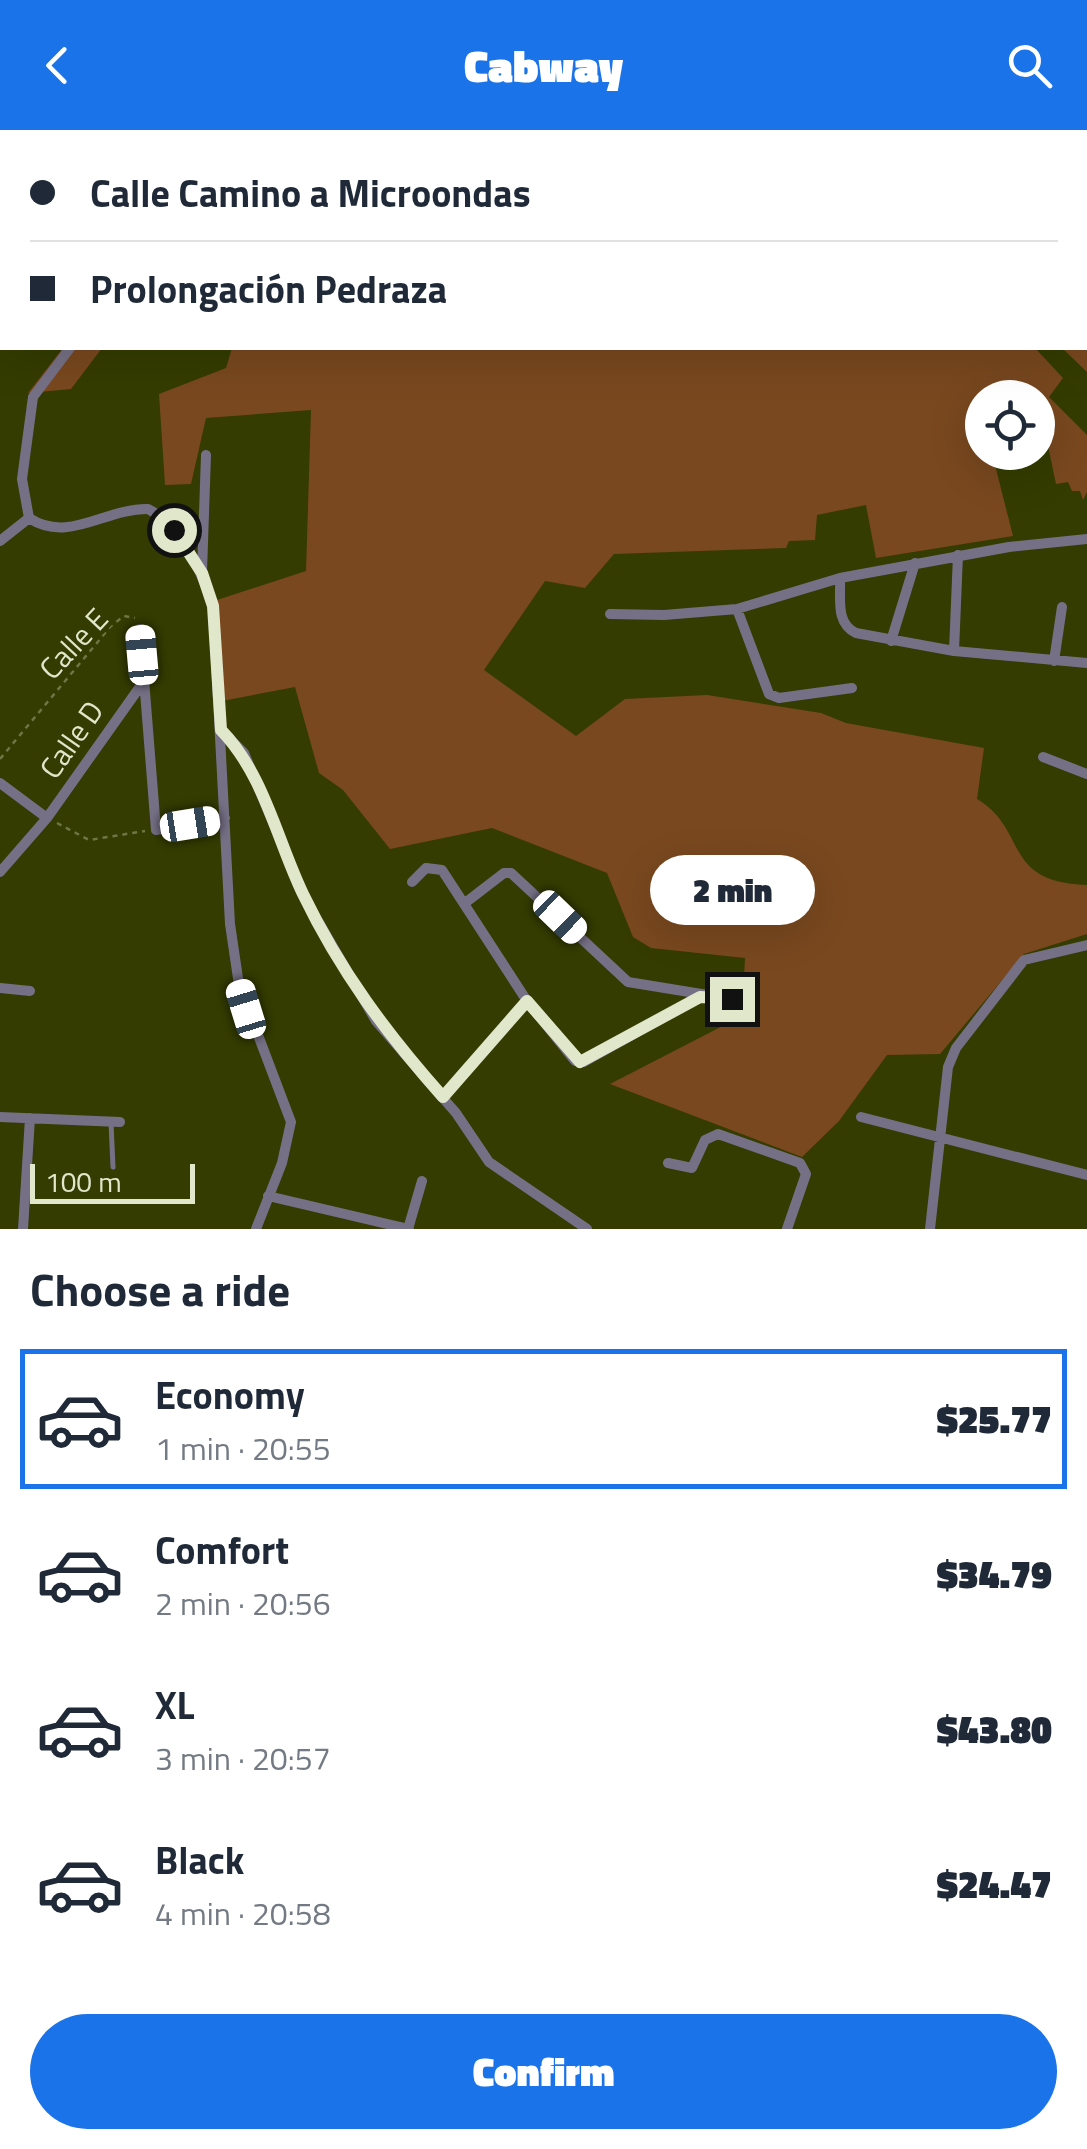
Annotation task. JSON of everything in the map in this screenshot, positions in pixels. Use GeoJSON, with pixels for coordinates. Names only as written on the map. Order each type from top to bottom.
{"type":"FeatureCollection","features":[{"type":"Feature","properties":{"kind":"street"},"geometry":{"type":"LineString","coordinates":[[29,518],[22,479],[34,397],[69,350]]}},
{"type":"Feature","properties":{"kind":"street"},"geometry":{"type":"LineString","coordinates":[[202,573],[206,455]]}},
{"type":"Feature","properties":{"kind":"street"},"geometry":{"type":"LineString","coordinates":[[29,518],[52,530],[115,512],[148,509],[174,530],[202,573],[213,606],[238,984],[290,1122],[282,1162],[256,1229]]}},
{"type":"Feature","properties":{"kind":"street"},"geometry":{"type":"LineString","coordinates":[[0,541],[29,518]]}},
{"type":"Feature","properties":{"kind":"street"},"geometry":{"type":"LineString","coordinates":[[610,614],[664,615],[737,609],[840,578],[958,555],[1087,538]]}},
{"type":"Feature","properties":{"kind":"street"},"geometry":{"type":"LineString","coordinates":[[954,651],[958,555]]}},
{"type":"Feature","properties":{"kind":"street"},"geometry":{"type":"LineString","coordinates":[[891,642],[915,564]]}},
{"type":"Feature","properties":{"kind":"street"},"geometry":{"type":"LineString","coordinates":[[840,578],[844,623],[856,632],[891,642],[954,651],[1087,663]]}},
{"type":"Feature","properties":{"kind":"street"},"geometry":{"type":"LineString","coordinates":[[1054,661],[1062,607]]}},
{"type":"Feature","properties":{"kind":"street"},"geometry":{"type":"LineString","coordinates":[[737,609],[769,694],[779,698],[852,688]]}},
{"type":"Feature","properties":{"kind":"street"},"geometry":{"type":"LineString","coordinates":[[140,629],[156,830],[225,818]]}},
{"type":"Feature","properties":{"kind":"street","name":"Calle D"},"geometry":{"type":"LineString","coordinates":[[0,872],[47,818],[144,681]]}},
{"type":"Feature","properties":{"kind":"street"},"geometry":{"type":"LineString","coordinates":[[221,730],[244,753],[303,894],[352,985],[383,1030],[443,1097],[489,1162],[586,1229]]}},
{"type":"Feature","properties":{"kind":"street"},"geometry":{"type":"LineString","coordinates":[[1044,756],[1087,774]]}},
{"type":"Feature","properties":{"kind":"street"},"geometry":{"type":"LineString","coordinates":[[0,784],[47,818]]}},
{"type":"Feature","properties":{"kind":"street"},"geometry":{"type":"LineString","coordinates":[[412,882],[426,868],[442,870],[527,1001],[574,1061],[584,1062],[700,997]]}},
{"type":"Feature","properties":{"kind":"street"},"geometry":{"type":"LineString","coordinates":[[465,904],[504,873],[511,873],[628,982],[700,997],[732,999]]}},
{"type":"Feature","properties":{"kind":"street"},"geometry":{"type":"LineString","coordinates":[[930,1229],[948,1067],[956,1048],[1024,960],[1087,945]]}},
{"type":"Feature","properties":{"kind":"street"},"geometry":{"type":"LineString","coordinates":[[0,988],[30,991]]}},
{"type":"Feature","properties":{"kind":"street"},"geometry":{"type":"LineString","coordinates":[[443,1097],[527,1001]]}},
{"type":"Feature","properties":{"kind":"street"},"geometry":{"type":"LineString","coordinates":[[0,1116],[116,1122]]}},
{"type":"Feature","properties":{"kind":"street"},"geometry":{"type":"LineString","coordinates":[[861,1117],[1087,1175]]}},
{"type":"Feature","properties":{"kind":"street"},"geometry":{"type":"LineString","coordinates":[[24,1229],[30,1118]]}},
{"type":"Feature","properties":{"kind":"street"},"geometry":{"type":"LineString","coordinates":[[668,1164],[692,1168],[706,1140],[718,1134],[805,1168],[787,1229]]}},
{"type":"Feature","properties":{"kind":"street"},"geometry":{"type":"LineString","coordinates":[[268,1196],[408,1229],[422,1181]]}},
{"type":"Feature","properties":{"kind":"lane"},"geometry":{"type":"LineString","coordinates":[[113,1167],[116,1122]]}},
{"type":"Feature","properties":{"kind":"path","name":"Calle E"},"geometry":{"type":"LineString","coordinates":[[0,759],[111,626],[124,616],[135,618],[140,629]]}},
{"type":"Feature","properties":{"kind":"path"},"geometry":{"type":"LineString","coordinates":[[47,818],[90,840],[156,830]]}},
{"type":"Feature","properties":{"kind":"shaded area"},"geometry":{"type":"Polygon","coordinates":[[[61,350],[100,350],[71,389],[28,393],[61,350]]]}},
{"type":"Feature","properties":{"kind":"shaded area"},"geometry":{"type":"Polygon","coordinates":[[[231,350],[1037,350],[1063,378],[1055,389],[1055,380],[965,380],[965,470],[996,470],[1013,536],[876,558],[866,505],[817,515],[815,540],[789,541],[786,548],[614,554],[585,588],[545,581],[484,670],[576,736],[625,699],[707,695],[821,713],[846,723],[984,748],[977,799],[1004,825],[1028,865],[1060,882],[1087,885],[1087,934],[1024,954],[940,1054],[887,1055],[839,1121],[802,1157],[610,1084],[742,1016],[745,958],[651,948],[633,937],[607,873],[492,828],[390,849],[343,790],[319,773],[295,687],[222,701],[217,600],[306,571],[311,410],[206,418],[191,484],[165,485],[159,394],[226,368],[231,350]]]}},
{"type":"Feature","properties":{"kind":"shaded area"},"geometry":{"type":"Polygon","coordinates":[[[1064,350],[1087,350],[1087,372],[1064,350]]]}},
{"type":"Feature","properties":{"kind":"shaded area"},"geometry":{"type":"Polygon","coordinates":[[[1055,403],[1087,435],[1087,492],[1083,500],[1080,491],[1072,491],[1068,482],[1056,484],[1055,403]]]}},
{"type":"Feature","properties":{"kind":"route"},"geometry":{"type":"LineString","coordinates":[[174,530],[202,573],[213,606],[221,730],[244,753],[303,894],[352,985],[383,1030],[443,1097],[527,1001],[574,1061],[584,1062],[700,997],[732,999]]}}]}
